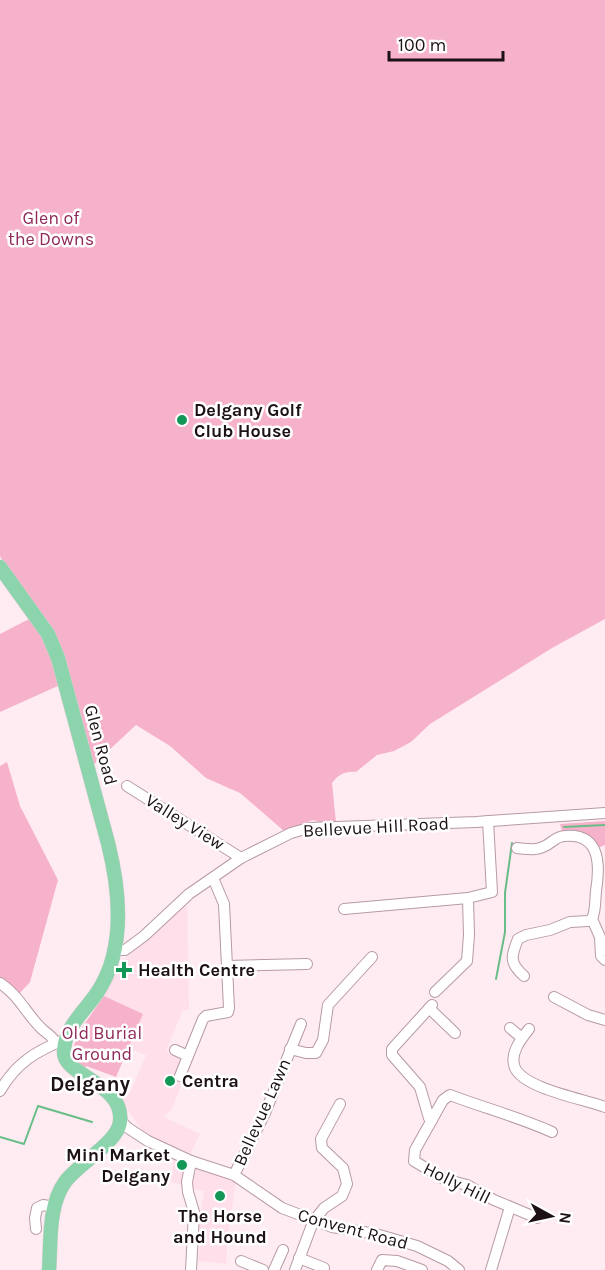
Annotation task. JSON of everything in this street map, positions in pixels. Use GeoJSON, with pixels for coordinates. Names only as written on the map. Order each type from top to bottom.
{"type":"FeatureCollection","features":[{"type":"Feature","properties":{"kind":"main road","name":"Glen Road"},"geometry":{"type":"LineString","coordinates":[[0,567],[48,634],[76,719],[115,870],[118,902],[111,961],[98,991],[61,1041]]}},
{"type":"Feature","properties":{"kind":"main road"},"geometry":{"type":"LineString","coordinates":[[49,1270],[54,1207],[65,1182],[111,1138],[121,1120],[118,1108],[100,1084],[67,1063],[61,1041]]}},
{"type":"Feature","properties":{"kind":"street","name":"Valley View"},"geometry":{"type":"LineString","coordinates":[[127,786],[241,858]]}},
{"type":"Feature","properties":{"kind":"street","name":"Bellevue Hill Road"},"geometry":{"type":"LineString","coordinates":[[113,950],[125,950],[144,936],[189,894],[241,858],[291,833],[309,828],[489,821],[605,813]]}},
{"type":"Feature","properties":{"kind":"street"},"geometry":{"type":"LineString","coordinates":[[556,817],[560,836]]}},
{"type":"Feature","properties":{"kind":"street"},"geometry":{"type":"LineString","coordinates":[[344,909],[468,898],[492,892],[489,821]]}},
{"type":"Feature","properties":{"kind":"street"},"geometry":{"type":"LineString","coordinates":[[517,848],[535,850],[546,846],[560,836],[575,836],[583,838],[601,852],[592,919],[600,938],[601,956],[605,960]]}},
{"type":"Feature","properties":{"kind":"street"},"geometry":{"type":"LineString","coordinates":[[180,1076],[203,1019],[206,1016],[228,1012],[224,904],[213,878]]}},
{"type":"Feature","properties":{"kind":"street"},"geometry":{"type":"LineString","coordinates":[[435,992],[467,961],[468,898]]}},
{"type":"Feature","properties":{"kind":"street"},"geometry":{"type":"LineString","coordinates":[[524,975],[516,969],[512,961],[518,939],[570,922],[592,919]]}},
{"type":"Feature","properties":{"kind":"street","name":"Bellevue Lawn"},"geometry":{"type":"LineString","coordinates":[[290,1049],[316,1053],[323,1040],[328,1005],[372,957]]}},
{"type":"Feature","properties":{"kind":"street"},"geometry":{"type":"LineString","coordinates":[[228,966],[307,964]]}},
{"type":"Feature","properties":{"kind":"street"},"geometry":{"type":"LineString","coordinates":[[0,983],[18,997],[41,1028],[61,1041]]}},
{"type":"Feature","properties":{"kind":"street"},"geometry":{"type":"LineString","coordinates":[[554,997],[588,1015],[605,1020]]}},
{"type":"Feature","properties":{"kind":"street"},"geometry":{"type":"LineString","coordinates":[[432,1120],[429,1118],[420,1087],[392,1055],[392,1048],[431,1006],[454,1033]]}},
{"type":"Feature","properties":{"kind":"street","name":"Bellevue Lawn"},"geometry":{"type":"LineString","coordinates":[[234,1174],[265,1113],[301,1024]]}},
{"type":"Feature","properties":{"kind":"street"},"geometry":{"type":"LineString","coordinates":[[510,1028],[525,1034],[514,1056],[514,1067],[520,1075],[561,1096],[605,1107]]}},
{"type":"Feature","properties":{"kind":"street"},"geometry":{"type":"LineString","coordinates":[[0,1091],[33,1053],[61,1041]]}},
{"type":"Feature","properties":{"kind":"street"},"geometry":{"type":"LineString","coordinates":[[175,1050],[188,1056]]}},
{"type":"Feature","properties":{"kind":"street","name":"Holly Hill"},"geometry":{"type":"LineString","coordinates":[[537,1218],[467,1185],[444,1179],[414,1161],[415,1150],[443,1100],[450,1095],[530,1122],[552,1132]]}},
{"type":"Feature","properties":{"kind":"street"},"geometry":{"type":"LineString","coordinates":[[295,1270],[313,1222],[324,1208],[331,1206],[342,1196],[347,1184],[343,1168],[322,1148],[321,1139],[340,1104]]}},
{"type":"Feature","properties":{"kind":"street","name":"Convent Road"},"geometry":{"type":"LineString","coordinates":[[121,1120],[128,1128],[148,1141],[191,1161],[234,1174],[268,1200],[313,1222],[376,1234],[417,1246],[448,1261],[459,1270]]}},
{"type":"Feature","properties":{"kind":"street"},"geometry":{"type":"LineString","coordinates":[[191,1161],[187,1182],[194,1212],[191,1270]]}},
{"type":"Feature","properties":{"kind":"street"},"geometry":{"type":"LineString","coordinates":[[36,1229],[37,1208],[44,1205],[54,1207]]}},
{"type":"Feature","properties":{"kind":"street","name":"Holly Hill"},"geometry":{"type":"LineString","coordinates":[[491,1270],[510,1207]]}},
{"type":"Feature","properties":{"kind":"street"},"geometry":{"type":"LineString","coordinates":[[274,1270],[283,1250]]}},
{"type":"Feature","properties":{"kind":"street"},"geometry":{"type":"LineString","coordinates":[[300,1258],[324,1268]]}},
{"type":"Feature","properties":{"kind":"street"},"geometry":{"type":"LineString","coordinates":[[377,1270],[382,1260],[397,1261],[422,1270]]}},
{"type":"Feature","properties":{"kind":"street"},"geometry":{"type":"LineString","coordinates":[[241,1261],[263,1270]]}},
{"type":"Feature","properties":{"kind":"shaded area"},"geometry":{"type":"Polygon","coordinates":[[[187,905],[189,1010],[183,1010],[166,1051],[181,1058],[177,1077],[183,1080],[172,1109],[164,1117],[200,1134],[189,1157],[144,1133],[121,1100],[130,1093],[146,1055],[128,1048],[143,1014],[104,996],[113,975],[129,953],[187,905]]]}},
{"type":"Feature","properties":{"kind":"shaded area"},"geometry":{"type":"Polygon","coordinates":[[[174,1160],[188,1165],[185,1185],[170,1182],[174,1160]]]}},
{"type":"Feature","properties":{"kind":"shaded area"},"geometry":{"type":"Polygon","coordinates":[[[194,1167],[231,1178],[236,1182],[226,1264],[198,1261],[200,1245],[196,1243],[204,1191],[191,1188],[194,1167]]]}},
{"type":"Feature","properties":{"kind":"green space","name":"Glen of the Downs"},"geometry":{"type":"Polygon","coordinates":[[[0,0],[605,0],[605,619],[552,648],[430,724],[411,742],[394,751],[377,755],[356,772],[340,775],[332,783],[336,823],[313,820],[284,831],[240,793],[206,778],[170,746],[136,725],[91,767],[66,675],[0,556],[0,0]]]}},
{"type":"Feature","properties":{"kind":"green space"},"geometry":{"type":"Polygon","coordinates":[[[31,618],[55,661],[60,685],[0,712],[0,634],[31,618]]]}},
{"type":"Feature","properties":{"kind":"green space"},"geometry":{"type":"Polygon","coordinates":[[[7,762],[20,806],[58,880],[30,982],[19,994],[0,979],[0,766],[7,762]]]}},
{"type":"Feature","properties":{"kind":"green space"},"geometry":{"type":"Polygon","coordinates":[[[605,821],[605,845],[598,848],[583,834],[562,831],[560,824],[605,821]]]}},
{"type":"Feature","properties":{"kind":"green space","name":"Old Burial Ground"},"geometry":{"type":"Polygon","coordinates":[[[104,996],[143,1014],[116,1077],[86,1066],[84,1070],[70,1059],[78,1033],[104,996]]]}},
{"type":"Feature","properties":{"kind":"waterway"},"geometry":{"type":"LineString","coordinates":[[564,827],[605,825]]}},
{"type":"Feature","properties":{"kind":"waterway"},"geometry":{"type":"LineString","coordinates":[[496,979],[505,932],[505,893],[512,843]]}},
{"type":"Feature","properties":{"kind":"waterway"},"geometry":{"type":"LineString","coordinates":[[0,1137],[24,1144],[38,1106],[92,1122]]}},
{"type":"Feature","properties":{"kind":"place","name":"Delgany Golf Club House"},"geometry":{"type":"Point","coordinates":[182,420]}},
{"type":"Feature","properties":{"kind":"place","name":"Health Centre"},"geometry":{"type":"Point","coordinates":[124,970]}},
{"type":"Feature","properties":{"kind":"place","name":"Centra"},"geometry":{"type":"Point","coordinates":[170,1081]}},
{"type":"Feature","properties":{"kind":"place","name":"Mini Market Delgany"},"geometry":{"type":"Point","coordinates":[182,1165]}},
{"type":"Feature","properties":{"kind":"place","name":"The Horse and Hound"},"geometry":{"type":"Point","coordinates":[220,1196]}},
{"type":"Feature","properties":{"kind":"district","name":"Delgany"},"geometry":{"type":"Point","coordinates":[90,1084]}}]}
